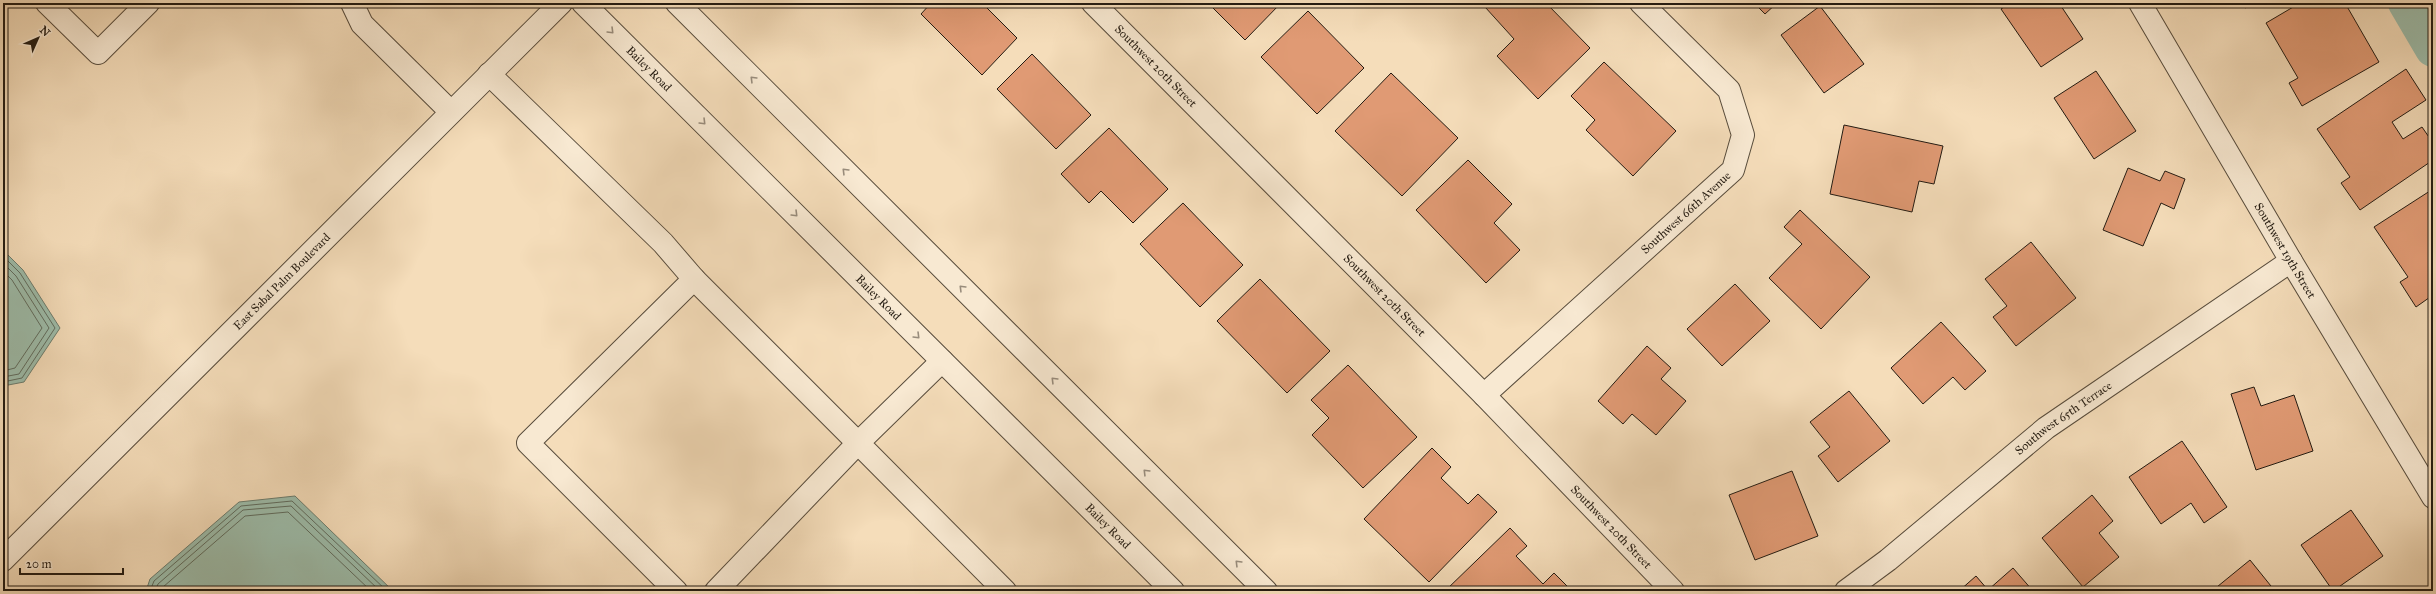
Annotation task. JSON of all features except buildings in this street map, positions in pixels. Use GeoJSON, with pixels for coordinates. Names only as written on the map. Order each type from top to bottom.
{"type":"FeatureCollection","features":[{"type":"Feature","properties":{"kind":"street"},"geometry":{"type":"LineString","coordinates":[[47,3],[98,52],[148,3]]}},
{"type":"Feature","properties":{"kind":"street"},"geometry":{"type":"LineString","coordinates":[[352,3],[362,24],[451,112]]}},
{"type":"Feature","properties":{"kind":"street","name":"East Sabal Palm Boulevard"},"geometry":{"type":"LineString","coordinates":[[3,560],[561,3]]}},
{"type":"Feature","properties":{"kind":"street","name":"Bailey Road"},"geometry":{"type":"LineString","coordinates":[[583,3],[1173,591]]}},
{"type":"Feature","properties":{"kind":"street"},"geometry":{"type":"LineString","coordinates":[[677,3],[1266,591]]}},
{"type":"Feature","properties":{"kind":"street","name":"Southwest 20th Street"},"geometry":{"type":"LineString","coordinates":[[1093,3],[1484,395],[1673,591]]}},
{"type":"Feature","properties":{"kind":"street","name":"Southwest 66th Avenue"},"geometry":{"type":"LineString","coordinates":[[1484,395],[1733,170],[1743,135],[1729,90],[1641,3]]}},
{"type":"Feature","properties":{"kind":"street","name":"Southwest 19th Street"},"geometry":{"type":"LineString","coordinates":[[2140,3],[2291,261],[2433,497]]}},
{"type":"Feature","properties":{"kind":"street"},"geometry":{"type":"LineString","coordinates":[[489,74],[663,243],[694,279],[1005,591]]}},
{"type":"Feature","properties":{"kind":"street","name":"Southwest 65th Terrace"},"geometry":{"type":"LineString","coordinates":[[1846,591],[1888,560],[2046,428],[2291,261]]}},
{"type":"Feature","properties":{"kind":"street"},"geometry":{"type":"LineString","coordinates":[[676,591],[528,443],[694,279]]}},
{"type":"Feature","properties":{"kind":"street"},"geometry":{"type":"LineString","coordinates":[[716,591],[858,443],[942,361]]}},
{"type":"Feature","properties":{"kind":"water"},"geometry":{"type":"Polygon","coordinates":[[[3,250],[23,270],[60,328],[24,382],[3,386],[3,250]]]}},
{"type":"Feature","properties":{"kind":"water"},"geometry":{"type":"Polygon","coordinates":[[[295,496],[393,591],[146,591],[150,579],[239,502],[295,496]]]}},
{"type":"Feature","properties":{"kind":"waterway"},"geometry":{"type":"LineString","coordinates":[[2406,3],[2433,49]]}}]}
